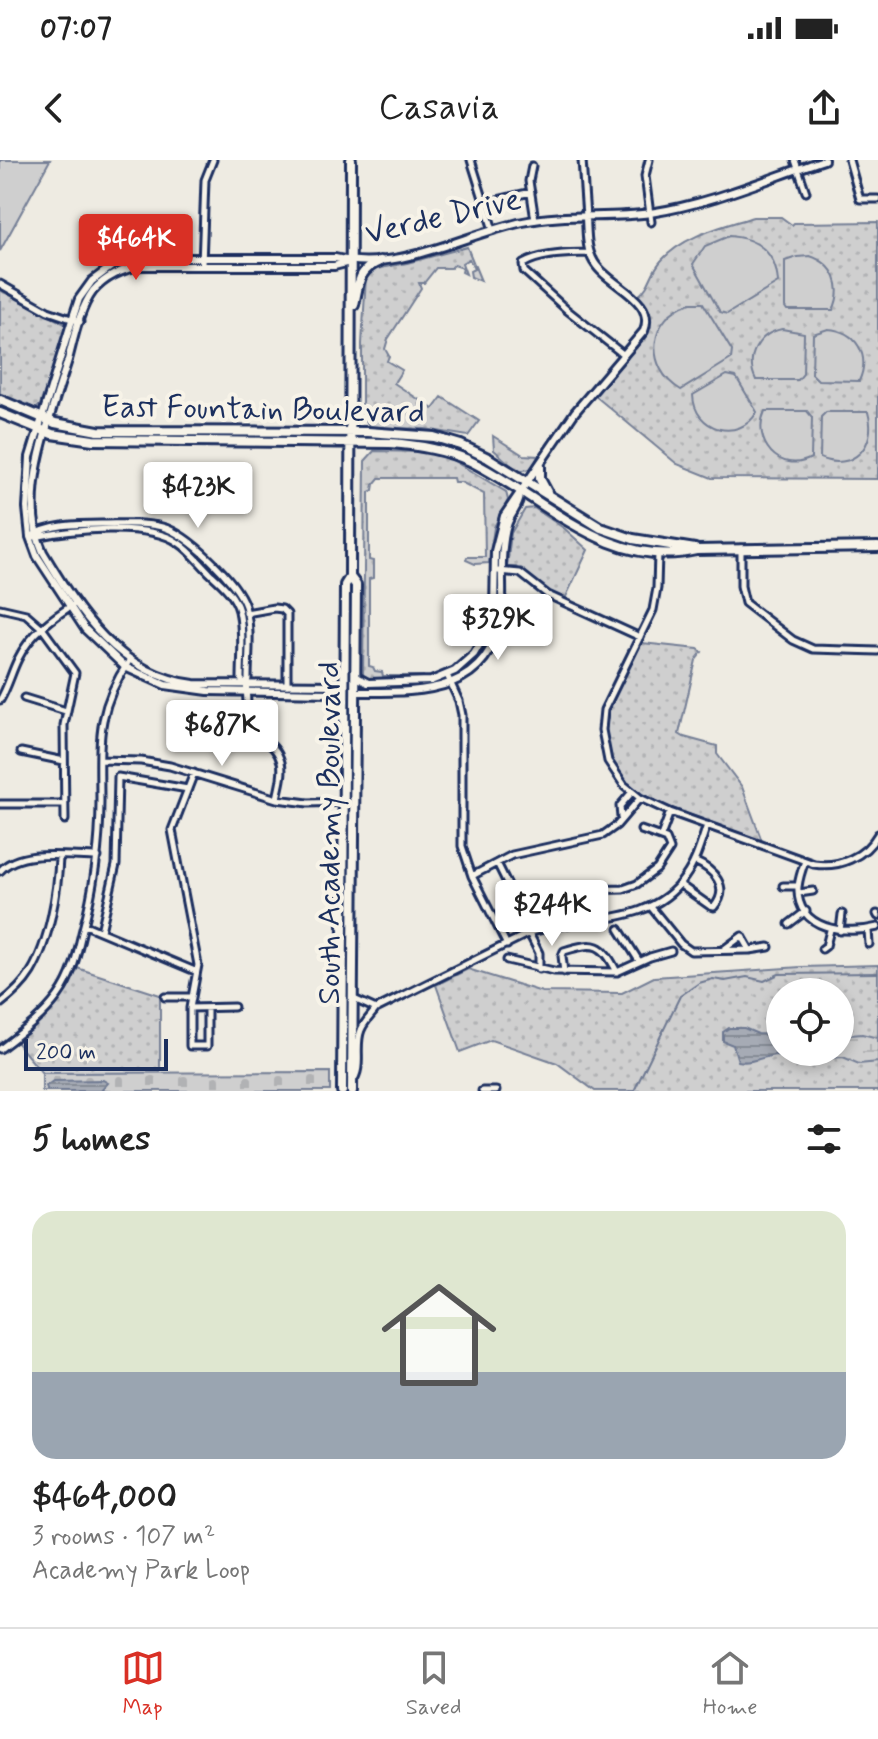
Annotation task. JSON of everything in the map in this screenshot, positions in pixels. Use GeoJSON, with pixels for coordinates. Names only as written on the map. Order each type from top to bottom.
{"type":"FeatureCollection","features":[{"type":"Feature","properties":{"kind":"highway","name":"South Academy Boulevard"},"geometry":{"type":"LineString","coordinates":[[342,1091],[345,585],[350,577],[351,160]]}},
{"type":"Feature","properties":{"kind":"highway"},"geometry":{"type":"LineString","coordinates":[[351,322],[362,273],[380,261]]}},
{"type":"Feature","properties":{"kind":"highway","name":"East Fountain Boulevard"},"geometry":{"type":"LineString","coordinates":[[0,400],[45,420],[98,431],[420,434],[447,440],[476,452],[596,525],[617,534],[696,550]]}},
{"type":"Feature","properties":{"kind":"highway","name":"East Fountain Boulevard"},"geometry":{"type":"LineString","coordinates":[[0,413],[42,431],[93,440],[390,443],[430,448],[468,460],[521,494],[599,537],[658,552],[878,547]]}},
{"type":"Feature","properties":{"kind":"highway"},"geometry":{"type":"LineString","coordinates":[[540,466],[541,482],[550,496]]}},
{"type":"Feature","properties":{"kind":"highway","name":"South Academy Boulevard"},"geometry":{"type":"LineString","coordinates":[[350,577],[356,585],[352,1086]]}},
{"type":"Feature","properties":{"kind":"highway"},"geometry":{"type":"LineString","coordinates":[[345,618],[350,635],[350,682],[356,692]]}},
{"type":"Feature","properties":{"kind":"highway"},"geometry":{"type":"LineString","coordinates":[[344,685],[350,699],[350,783],[355,790]]}},
{"type":"Feature","properties":{"kind":"street"},"geometry":{"type":"LineString","coordinates":[[204,263],[205,180],[213,160]]}},
{"type":"Feature","properties":{"kind":"street"},"geometry":{"type":"LineString","coordinates":[[471,160],[493,230]]}},
{"type":"Feature","properties":{"kind":"street"},"geometry":{"type":"LineString","coordinates":[[355,676],[368,683],[431,681],[447,675],[469,660],[488,635],[504,535],[521,494],[575,412],[644,331],[647,316],[642,307],[616,278],[597,267],[590,253],[582,160]]}},
{"type":"Feature","properties":{"kind":"street"},"geometry":{"type":"LineString","coordinates":[[649,160],[645,176],[651,222]]}},
{"type":"Feature","properties":{"kind":"street"},"geometry":{"type":"LineString","coordinates":[[795,160],[806,192]]}},
{"type":"Feature","properties":{"kind":"street","name":"Verde Drive"},"geometry":{"type":"LineString","coordinates":[[34,536],[27,480],[45,420],[76,321],[93,292],[116,272],[141,266],[335,258],[351,262],[406,257],[535,220],[650,213],[706,201],[824,160]]}},
{"type":"Feature","properties":{"kind":"street"},"geometry":{"type":"LineString","coordinates":[[849,160],[860,199],[878,199]]}},
{"type":"Feature","properties":{"kind":"street"},"geometry":{"type":"LineString","coordinates":[[532,166],[529,181],[535,220]]}},
{"type":"Feature","properties":{"kind":"street"},"geometry":{"type":"LineString","coordinates":[[484,203],[531,192]]}},
{"type":"Feature","properties":{"kind":"street"},"geometry":{"type":"LineString","coordinates":[[590,253],[559,254],[531,260],[523,264],[524,271],[624,355]]}},
{"type":"Feature","properties":{"kind":"street"},"geometry":{"type":"LineString","coordinates":[[0,284],[48,311],[76,321]]}},
{"type":"Feature","properties":{"kind":"street"},"geometry":{"type":"LineString","coordinates":[[277,799],[281,760],[274,748],[254,733],[250,725],[246,688],[241,679],[243,614],[228,590],[179,543],[165,536],[142,532],[76,530],[34,536],[73,605],[127,664],[178,682],[246,688],[332,693],[345,701]]}},
{"type":"Feature","properties":{"kind":"street"},"geometry":{"type":"LineString","coordinates":[[741,548],[741,586],[745,603],[793,640],[813,649],[878,651]]}},
{"type":"Feature","properties":{"kind":"street"},"geometry":{"type":"LineString","coordinates":[[658,552],[656,599],[607,700],[602,730],[608,761],[617,777],[640,798],[670,812],[805,861],[832,865],[855,857],[870,846],[878,834]]}},
{"type":"Feature","properties":{"kind":"street"},"geometry":{"type":"LineString","coordinates":[[498,571],[520,573],[548,595],[640,637]]}},
{"type":"Feature","properties":{"kind":"street"},"geometry":{"type":"LineString","coordinates":[[356,692],[420,692],[451,683],[478,664],[495,636],[502,610],[498,571]]}},
{"type":"Feature","properties":{"kind":"street"},"geometry":{"type":"LineString","coordinates":[[0,700],[19,656],[42,628],[73,605]]}},
{"type":"Feature","properties":{"kind":"street"},"geometry":{"type":"LineString","coordinates":[[0,616],[1,608],[26,614],[42,628],[75,673],[66,711],[65,820]]}},
{"type":"Feature","properties":{"kind":"street"},"geometry":{"type":"LineString","coordinates":[[243,614],[274,608],[282,609],[287,614],[287,685]]}},
{"type":"Feature","properties":{"kind":"street"},"geometry":{"type":"LineString","coordinates":[[0,1049],[42,1015],[61,992],[73,969],[98,857],[103,713],[111,690],[127,664]]}},
{"type":"Feature","properties":{"kind":"street"},"geometry":{"type":"LineString","coordinates":[[447,675],[461,708],[461,837],[472,876],[507,945]]}},
{"type":"Feature","properties":{"kind":"street"},"geometry":{"type":"LineString","coordinates":[[246,688],[344,685]]}},
{"type":"Feature","properties":{"kind":"street"},"geometry":{"type":"LineString","coordinates":[[24,698],[66,711]]}},
{"type":"Feature","properties":{"kind":"street"},"geometry":{"type":"LineString","coordinates":[[21,752],[64,761]]}},
{"type":"Feature","properties":{"kind":"street"},"geometry":{"type":"LineString","coordinates":[[100,760],[150,762],[277,799],[308,803],[345,802]]}},
{"type":"Feature","properties":{"kind":"street"},"geometry":{"type":"LineString","coordinates":[[194,773],[172,830],[198,965],[191,997],[190,1046],[207,1046],[207,1008]]}},
{"type":"Feature","properties":{"kind":"street"},"geometry":{"type":"LineString","coordinates":[[101,931],[116,865],[118,777],[188,789]]}},
{"type":"Feature","properties":{"kind":"street"},"geometry":{"type":"LineString","coordinates":[[621,818],[620,806],[632,792]]}},
{"type":"Feature","properties":{"kind":"street"},"geometry":{"type":"LineString","coordinates":[[472,876],[523,852],[541,851],[603,835],[640,798]]}},
{"type":"Feature","properties":{"kind":"street"},"geometry":{"type":"LineString","coordinates":[[0,804],[64,804]]}},
{"type":"Feature","properties":{"kind":"street"},"geometry":{"type":"LineString","coordinates":[[661,836],[670,812]]}},
{"type":"Feature","properties":{"kind":"street"},"geometry":{"type":"LineString","coordinates":[[352,1086],[358,1075],[359,1035],[376,1009],[529,933],[550,926],[632,915],[651,907],[679,884],[694,861],[707,825]]}},
{"type":"Feature","properties":{"kind":"street"},"geometry":{"type":"LineString","coordinates":[[497,863],[520,904],[597,889],[623,889],[648,877],[670,849],[666,839],[641,830]]}},
{"type":"Feature","properties":{"kind":"street"},"geometry":{"type":"LineString","coordinates":[[0,1004],[23,983],[38,958],[57,887],[59,857]]}},
{"type":"Feature","properties":{"kind":"street"},"geometry":{"type":"LineString","coordinates":[[0,871],[19,858],[98,857]]}},
{"type":"Feature","properties":{"kind":"street"},"geometry":{"type":"LineString","coordinates":[[855,857],[858,865]]}},
{"type":"Feature","properties":{"kind":"street"},"geometry":{"type":"LineString","coordinates":[[679,884],[710,906],[718,903],[719,883],[714,871],[694,861]]}},
{"type":"Feature","properties":{"kind":"street"},"geometry":{"type":"LineString","coordinates":[[805,861],[798,890],[806,911],[817,922],[830,930],[840,931],[878,927]]}},
{"type":"Feature","properties":{"kind":"street"},"geometry":{"type":"LineString","coordinates":[[783,886],[813,891]]}},
{"type":"Feature","properties":{"kind":"street"},"geometry":{"type":"LineString","coordinates":[[597,889],[600,918]]}},
{"type":"Feature","properties":{"kind":"street"},"geometry":{"type":"LineString","coordinates":[[651,907],[686,948],[697,952],[769,947]]}},
{"type":"Feature","properties":{"kind":"street"},"geometry":{"type":"LineString","coordinates":[[789,924],[806,911]]}},
{"type":"Feature","properties":{"kind":"street"},"geometry":{"type":"LineString","coordinates":[[840,931],[842,914]]}},
{"type":"Feature","properties":{"kind":"street"},"geometry":{"type":"LineString","coordinates":[[85,925],[195,971]]}},
{"type":"Feature","properties":{"kind":"street"},"geometry":{"type":"LineString","coordinates":[[619,929],[639,961]]}},
{"type":"Feature","properties":{"kind":"street"},"geometry":{"type":"LineString","coordinates":[[822,949],[826,946],[830,930]]}},
{"type":"Feature","properties":{"kind":"street"},"geometry":{"type":"LineString","coordinates":[[868,930],[869,944]]}},
{"type":"Feature","properties":{"kind":"street"},"geometry":{"type":"LineString","coordinates":[[529,933],[539,953],[539,969]]}},
{"type":"Feature","properties":{"kind":"street"},"geometry":{"type":"LineString","coordinates":[[723,950],[742,936],[750,950]]}},
{"type":"Feature","properties":{"kind":"street"},"geometry":{"type":"LineString","coordinates":[[564,972],[564,951],[596,946],[607,952],[617,972]]}},
{"type":"Feature","properties":{"kind":"street"},"geometry":{"type":"LineString","coordinates":[[507,960],[564,972],[617,972],[671,951]]}},
{"type":"Feature","properties":{"kind":"street"},"geometry":{"type":"LineString","coordinates":[[165,997],[191,997]]}},
{"type":"Feature","properties":{"kind":"street"},"geometry":{"type":"LineString","coordinates":[[354,999],[376,1009]]}},
{"type":"Feature","properties":{"kind":"street"},"geometry":{"type":"LineString","coordinates":[[190,1008],[234,1007]]}},
{"type":"Feature","properties":{"kind":"street"},"geometry":{"type":"LineString","coordinates":[[482,1091],[496,1091]]}},
{"type":"Feature","properties":{"kind":"green space"},"geometry":{"type":"Polygon","coordinates":[[[0,160],[50,160],[0,251],[0,160]]]}},
{"type":"Feature","properties":{"kind":"green space"},"geometry":{"type":"Polygon","coordinates":[[[753,217],[781,217],[792,225],[878,222],[878,479],[712,478],[677,464],[594,395],[648,332],[650,313],[637,297],[661,261],[692,238],[753,217]]]}},
{"type":"Feature","properties":{"kind":"green space"},"geometry":{"type":"Polygon","coordinates":[[[729,236],[749,240],[764,249],[774,263],[778,283],[727,314],[720,312],[693,264],[705,246],[729,236]]]}},
{"type":"Feature","properties":{"kind":"green space"},"geometry":{"type":"Polygon","coordinates":[[[467,247],[481,281],[471,277],[470,271],[474,269],[469,259],[462,263],[466,274],[462,272],[463,268],[454,265],[451,268],[436,268],[424,283],[419,283],[421,288],[388,339],[385,349],[389,356],[387,361],[402,370],[394,383],[433,409],[442,397],[479,421],[468,436],[425,429],[369,427],[362,410],[366,276],[375,269],[467,247]]]}},
{"type":"Feature","properties":{"kind":"green space"},"geometry":{"type":"Polygon","coordinates":[[[810,256],[826,265],[835,277],[838,293],[833,310],[787,310],[785,261],[810,256]]]}},
{"type":"Feature","properties":{"kind":"green space"},"geometry":{"type":"Polygon","coordinates":[[[0,290],[67,325],[40,405],[33,412],[0,396],[0,290]]]}},
{"type":"Feature","properties":{"kind":"green space"},"geometry":{"type":"Polygon","coordinates":[[[691,303],[703,303],[732,351],[731,359],[681,390],[660,369],[656,343],[666,319],[677,309],[691,303]]]}},
{"type":"Feature","properties":{"kind":"green space"},"geometry":{"type":"Polygon","coordinates":[[[782,329],[804,333],[803,374],[798,380],[756,380],[752,363],[756,348],[766,336],[782,329]]]}},
{"type":"Feature","properties":{"kind":"green space"},"geometry":{"type":"Polygon","coordinates":[[[828,329],[846,334],[858,346],[863,362],[859,381],[818,380],[812,374],[813,334],[828,329]]]}},
{"type":"Feature","properties":{"kind":"green space"},"geometry":{"type":"Polygon","coordinates":[[[727,375],[736,377],[757,412],[749,422],[729,430],[719,429],[701,417],[693,395],[727,375]]]}},
{"type":"Feature","properties":{"kind":"green space"},"geometry":{"type":"Polygon","coordinates":[[[765,411],[807,411],[812,417],[811,458],[789,462],[771,452],[762,433],[765,411]]]}},
{"type":"Feature","properties":{"kind":"green space"},"geometry":{"type":"Polygon","coordinates":[[[826,412],[868,412],[870,424],[866,445],[852,459],[842,462],[820,458],[821,417],[826,412]]]}},
{"type":"Feature","properties":{"kind":"green space"},"geometry":{"type":"Polygon","coordinates":[[[493,436],[523,455],[538,456],[532,469],[523,470],[521,474],[494,450],[493,436]]]}},
{"type":"Feature","properties":{"kind":"green space"},"geometry":{"type":"Polygon","coordinates":[[[374,451],[422,452],[447,457],[506,492],[508,500],[494,527],[489,563],[475,564],[466,560],[467,557],[485,557],[484,494],[461,482],[454,482],[453,478],[379,478],[369,492],[369,560],[373,561],[373,578],[369,579],[369,666],[382,672],[383,676],[423,676],[423,679],[363,678],[365,461],[374,451]]]}},
{"type":"Feature","properties":{"kind":"green space"},"geometry":{"type":"Polygon","coordinates":[[[534,508],[565,529],[588,550],[565,599],[516,567],[507,567],[511,533],[525,509],[534,508]]]}},
{"type":"Feature","properties":{"kind":"green space"},"geometry":{"type":"Polygon","coordinates":[[[642,643],[702,652],[696,660],[679,734],[717,746],[717,754],[742,787],[762,841],[647,799],[618,773],[610,758],[606,726],[615,693],[642,643]]]}},
{"type":"Feature","properties":{"kind":"green space"},"geometry":{"type":"Polygon","coordinates":[[[878,965],[878,1091],[595,1091],[557,1063],[491,1040],[460,1052],[436,985],[468,969],[542,992],[622,993],[654,977],[878,965]]]}},
{"type":"Feature","properties":{"kind":"green space"},"geometry":{"type":"Polygon","coordinates":[[[77,968],[160,995],[160,1073],[42,1073],[16,1042],[51,1009],[77,968]]]}},
{"type":"Feature","properties":{"kind":"green space"},"geometry":{"type":"Polygon","coordinates":[[[854,1035],[878,1038],[878,1062],[854,1062],[854,1035]]]}},
{"type":"Feature","properties":{"kind":"green space"},"geometry":{"type":"Polygon","coordinates":[[[330,1072],[330,1091],[42,1091],[42,1073],[330,1072]]]}},
{"type":"Feature","properties":{"kind":"shaded area"},"geometry":{"type":"Polygon","coordinates":[[[729,1028],[744,1028],[766,1034],[766,1057],[738,1061],[733,1045],[723,1041],[723,1032],[729,1028]]]}},
{"type":"Feature","properties":{"kind":"shaded area"},"geometry":{"type":"Polygon","coordinates":[[[103,1080],[108,1083],[101,1091],[48,1091],[46,1086],[53,1081],[103,1080]]]}},
{"type":"Feature","properties":{"kind":"waterway"},"geometry":{"type":"LineString","coordinates":[[634,1091],[680,996],[699,983],[747,977],[764,981],[779,974],[878,973]]}}]}
